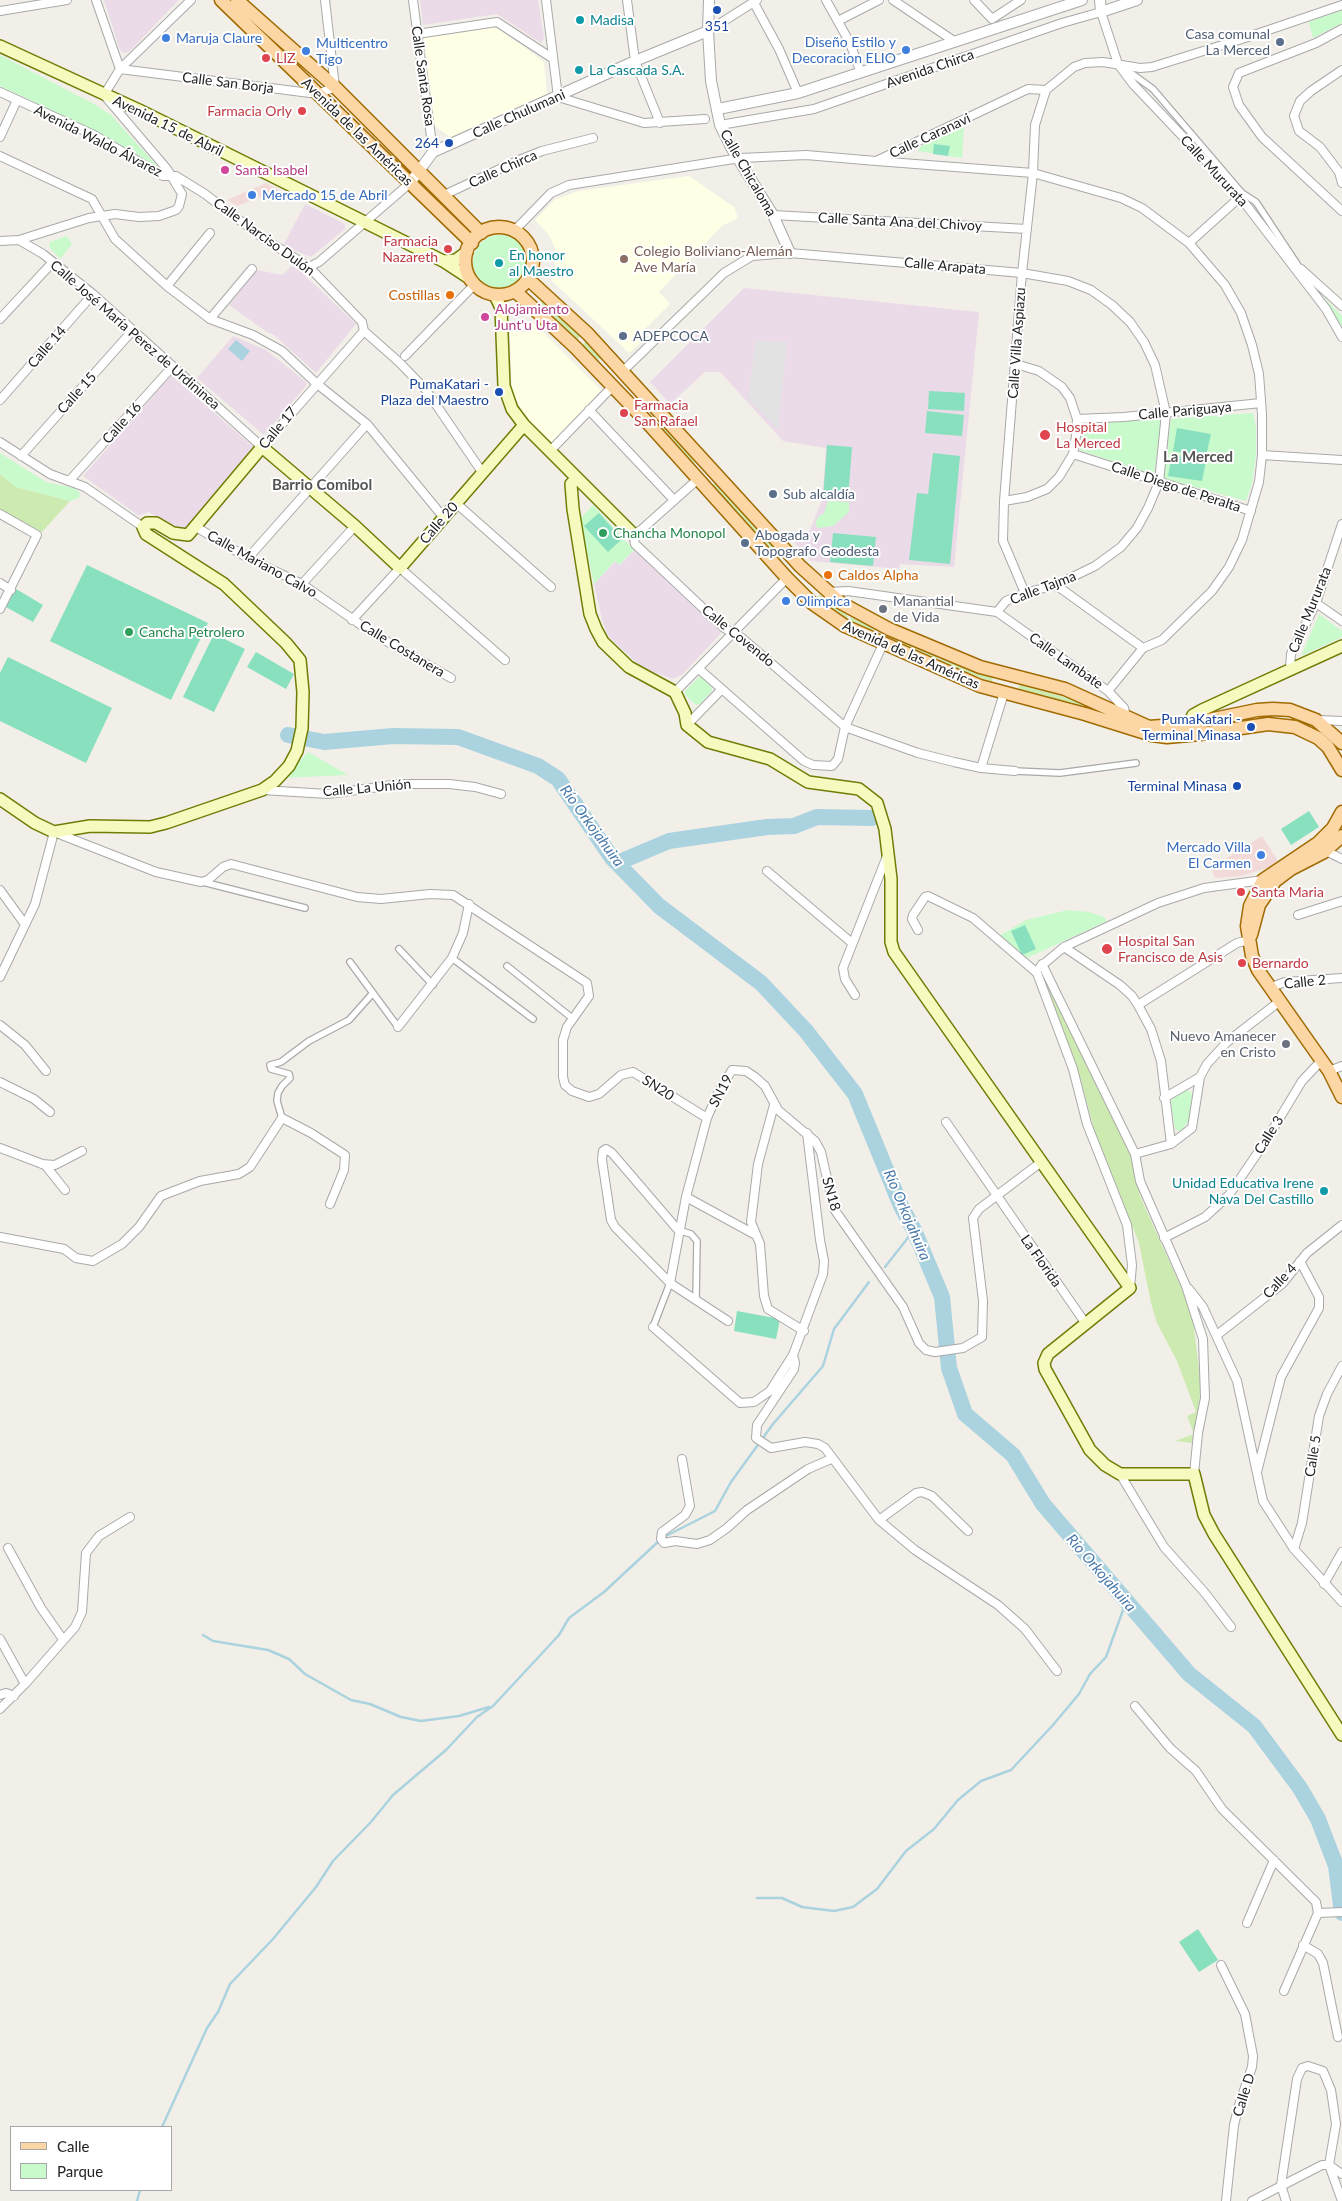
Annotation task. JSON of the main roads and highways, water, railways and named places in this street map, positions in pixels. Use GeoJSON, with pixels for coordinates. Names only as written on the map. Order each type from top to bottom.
{"type":"FeatureCollection","features":[{"type":"Feature","properties":{"kind":"main road","name":"Avenida de las Américas"},"geometry":{"type":"LineString","coordinates":[[221,0],[410,183],[469,247]]}},
{"type":"Feature","properties":{"kind":"main road","name":"Avenida de las Américas"},"geometry":{"type":"LineString","coordinates":[[237,0],[335,87],[481,233]]}},
{"type":"Feature","properties":{"kind":"main road","name":"Avenida 15 de Abril"},"geometry":{"type":"LineString","coordinates":[[0,46],[139,110],[365,222],[443,261],[472,282]]}},
{"type":"Feature","properties":{"kind":"main road"},"geometry":{"type":"LineString","coordinates":[[443,261],[456,260],[481,233],[496,228],[514,230],[524,238],[531,248],[533,267],[528,279],[515,292],[495,295],[472,282],[466,266],[469,247]]}},
{"type":"Feature","properties":{"kind":"main road","name":"Avenida de las Américas"},"geometry":{"type":"LineString","coordinates":[[528,279],[588,334],[800,566],[827,593],[841,603],[889,629],[980,667],[1065,689],[1152,735],[1200,734],[1268,724],[1295,727],[1318,738],[1328,747],[1342,770]]}},
{"type":"Feature","properties":{"kind":"main road","name":"Avenida de las Américas"},"geometry":{"type":"LineString","coordinates":[[515,292],[613,386],[787,578],[812,603],[834,620],[882,644],[980,686],[1004,693],[1156,728],[1273,709],[1290,710],[1316,720],[1342,743]]}},
{"type":"Feature","properties":{"kind":"main road","name":"Calle Covendo"},"geometry":{"type":"LineString","coordinates":[[495,295],[501,308],[506,397],[524,425],[633,534]]}},
{"type":"Feature","properties":{"kind":"main road"},"geometry":{"type":"LineString","coordinates":[[613,386],[623,371]]}},
{"type":"Feature","properties":{"kind":"main road"},"geometry":{"type":"LineString","coordinates":[[646,421],[658,410]]}},
{"type":"Feature","properties":{"kind":"main road","name":"Calle 20"},"geometry":{"type":"LineString","coordinates":[[400,568],[524,425]]}},
{"type":"Feature","properties":{"kind":"main road","name":"Calle 17"},"geometry":{"type":"LineString","coordinates":[[0,799],[35,823],[54,832],[90,826],[150,827],[166,824],[262,790],[284,771],[296,751],[302,728],[302,673],[300,660],[224,584],[146,534],[144,527],[147,523],[156,523],[173,533],[188,535],[262,447],[355,526],[400,568]]}},
{"type":"Feature","properties":{"kind":"main road"},"geometry":{"type":"LineString","coordinates":[[698,479],[710,467]]}},
{"type":"Feature","properties":{"kind":"main road"},"geometry":{"type":"LineString","coordinates":[[576,478],[571,484],[573,509],[590,614],[603,642],[628,667],[676,692],[685,713],[687,725],[708,742],[770,759],[808,782],[859,789],[877,803],[882,815],[891,879],[891,942],[894,952],[1040,1163],[1130,1288],[1048,1354],[1044,1363],[1045,1369],[1090,1450],[1105,1465],[1120,1474],[1194,1474],[1204,1515],[1214,1534],[1342,1734]]}},
{"type":"Feature","properties":{"kind":"main road"},"geometry":{"type":"LineString","coordinates":[[787,578],[800,566]]}},
{"type":"Feature","properties":{"kind":"main road"},"geometry":{"type":"LineString","coordinates":[[882,644],[889,629]]}},
{"type":"Feature","properties":{"kind":"main road"},"geometry":{"type":"LineString","coordinates":[[1189,724],[1193,715],[1202,710],[1290,668],[1342,646]]}},
{"type":"Feature","properties":{"kind":"main road"},"geometry":{"type":"LineString","coordinates":[[1004,693],[1009,675]]}},
{"type":"Feature","properties":{"kind":"main road"},"geometry":{"type":"LineString","coordinates":[[1200,734],[1213,720]]}},
{"type":"Feature","properties":{"kind":"main road"},"geometry":{"type":"LineString","coordinates":[[1249,940],[1259,906],[1274,881],[1339,833],[1342,812]]}},
{"type":"Feature","properties":{"kind":"main road"},"geometry":{"type":"LineString","coordinates":[[1321,848],[1263,880],[1250,906],[1248,917],[1249,940],[1258,970],[1325,1066],[1342,1097]]}},
{"type":"Feature","properties":{"kind":"water"},"geometry":{"type":"Polygon","coordinates":[[[236,340],[250,351],[242,361],[228,349],[236,340]]]}},
{"type":"Feature","properties":{"kind":"waterway","name":"Río Orkojahuira"},"geometry":{"type":"LineString","coordinates":[[288,735],[324,742],[393,736],[458,737],[538,766],[558,779],[612,858],[659,906],[761,983],[806,1031],[855,1094],[901,1206],[914,1230],[942,1297],[949,1368],[965,1414],[1013,1455],[1043,1504],[1189,1674],[1254,1726],[1300,1788],[1318,1819],[1336,1866],[1342,1913]]}},
{"type":"Feature","properties":{"kind":"waterway"},"geometry":{"type":"LineString","coordinates":[[617,863],[669,841],[767,827],[794,826],[817,817],[872,818]]}},
{"type":"Feature","properties":{"kind":"waterway"},"geometry":{"type":"LineString","coordinates":[[885,1267],[914,1230]]}},
{"type":"Feature","properties":{"kind":"waterway"},"geometry":{"type":"LineString","coordinates":[[664,1537],[715,1511],[731,1482],[773,1424],[823,1366],[834,1329],[869,1282]]}},
{"type":"Feature","properties":{"kind":"waterway"},"geometry":{"type":"LineString","coordinates":[[162,2126],[207,2028],[218,2012],[230,1984],[273,1939],[316,1887],[333,1861],[371,1822],[393,1795],[446,1750],[477,1717],[493,1706],[559,1635],[569,1618],[604,1592],[660,1540]]}},
{"type":"Feature","properties":{"kind":"waterway"},"geometry":{"type":"LineString","coordinates":[[757,1898],[782,1898],[802,1907],[834,1911],[853,1907],[877,1889],[906,1851],[934,1829],[958,1800],[981,1781],[1011,1770],[1053,1725],[1079,1694],[1090,1674],[1106,1657],[1126,1602]]}},
{"type":"Feature","properties":{"kind":"waterway"},"geometry":{"type":"LineString","coordinates":[[203,1635],[213,1641],[268,1650],[289,1659],[305,1674],[351,1700],[370,1704],[401,1717],[421,1721],[459,1716],[489,1707]]}},
{"type":"Feature","properties":{"kind":"waterway"},"geometry":{"type":"LineString","coordinates":[[137,2201],[140,2191]]}},
{"type":"Feature","properties":{"kind":"place","name":"351"},"geometry":{"type":"Point","coordinates":[717,10]}},
{"type":"Feature","properties":{"kind":"place","name":"Madisa"},"geometry":{"type":"Point","coordinates":[580,20]}},
{"type":"Feature","properties":{"kind":"place","name":"Maruja Claure"},"geometry":{"type":"Point","coordinates":[166,38]}},
{"type":"Feature","properties":{"kind":"place","name":"Casa comunal La Merced"},"geometry":{"type":"Point","coordinates":[1280,42]}},
{"type":"Feature","properties":{"kind":"place","name":"Diseño Estilo y Decoracion ELIO"},"geometry":{"type":"Point","coordinates":[906,50]}},
{"type":"Feature","properties":{"kind":"place","name":"Multicentro Tigo"},"geometry":{"type":"Point","coordinates":[306,51]}},
{"type":"Feature","properties":{"kind":"place","name":"LIZ"},"geometry":{"type":"Point","coordinates":[266,58]}},
{"type":"Feature","properties":{"kind":"place","name":"La Cascada S.A."},"geometry":{"type":"Point","coordinates":[579,70]}},
{"type":"Feature","properties":{"kind":"place","name":"Farmacia Orly"},"geometry":{"type":"Point","coordinates":[302,111]}},
{"type":"Feature","properties":{"kind":"place","name":"264"},"geometry":{"type":"Point","coordinates":[449,143]}},
{"type":"Feature","properties":{"kind":"place","name":"Santa Isabel"},"geometry":{"type":"Point","coordinates":[225,170]}},
{"type":"Feature","properties":{"kind":"place","name":"Mercado 15 de Abril"},"geometry":{"type":"Point","coordinates":[252,195]}},
{"type":"Feature","properties":{"kind":"place","name":"Farmacia Nazareth"},"geometry":{"type":"Point","coordinates":[448,249]}},
{"type":"Feature","properties":{"kind":"place","name":"Colegio Boliviano-Alemán Ave María"},"geometry":{"type":"Point","coordinates":[624,259]}},
{"type":"Feature","properties":{"kind":"place","name":"En honor al Maestro"},"geometry":{"type":"Point","coordinates":[499,263]}},
{"type":"Feature","properties":{"kind":"place","name":"Costillas"},"geometry":{"type":"Point","coordinates":[450,295]}},
{"type":"Feature","properties":{"kind":"place","name":"Alojamiento Junt'u Uta"},"geometry":{"type":"Point","coordinates":[485,317]}},
{"type":"Feature","properties":{"kind":"place","name":"ADEPCOCA"},"geometry":{"type":"Point","coordinates":[623,336]}},
{"type":"Feature","properties":{"kind":"place","name":"PumaKatari - Plaza del Maestro"},"geometry":{"type":"Point","coordinates":[499,392]}},
{"type":"Feature","properties":{"kind":"place","name":"Farmacia San Rafael"},"geometry":{"type":"Point","coordinates":[624,413]}},
{"type":"Feature","properties":{"kind":"place","name":"Hospital La Merced"},"geometry":{"type":"Point","coordinates":[1045,435]}},
{"type":"Feature","properties":{"kind":"place","name":"Sub alcaldía"},"geometry":{"type":"Point","coordinates":[773,494]}},
{"type":"Feature","properties":{"kind":"place","name":"Chancha Monopol"},"geometry":{"type":"Point","coordinates":[603,533]}},
{"type":"Feature","properties":{"kind":"place","name":"Abogada y Topografo Geodesta"},"geometry":{"type":"Point","coordinates":[745,543]}},
{"type":"Feature","properties":{"kind":"place","name":"Caldos Alpha"},"geometry":{"type":"Point","coordinates":[828,575]}},
{"type":"Feature","properties":{"kind":"place","name":"Olimpica"},"geometry":{"type":"Point","coordinates":[786,601]}},
{"type":"Feature","properties":{"kind":"place","name":"Manantial de Vida"},"geometry":{"type":"Point","coordinates":[883,609]}},
{"type":"Feature","properties":{"kind":"place","name":"Cancha Petrolero"},"geometry":{"type":"Point","coordinates":[129,632]}},
{"type":"Feature","properties":{"kind":"place","name":"PumaKatari - Terminal Minasa"},"geometry":{"type":"Point","coordinates":[1251,727]}},
{"type":"Feature","properties":{"kind":"place","name":"Terminal Minasa"},"geometry":{"type":"Point","coordinates":[1237,786]}},
{"type":"Feature","properties":{"kind":"place","name":"Mercado Villa El Carmen"},"geometry":{"type":"Point","coordinates":[1261,855]}},
{"type":"Feature","properties":{"kind":"place","name":"Santa Maria"},"geometry":{"type":"Point","coordinates":[1241,892]}},
{"type":"Feature","properties":{"kind":"place","name":"Hospital San Francisco de Asis"},"geometry":{"type":"Point","coordinates":[1107,949]}},
{"type":"Feature","properties":{"kind":"place","name":"Bernardo"},"geometry":{"type":"Point","coordinates":[1242,963]}},
{"type":"Feature","properties":{"kind":"place","name":"Nuevo Amanecer en Cristo"},"geometry":{"type":"Point","coordinates":[1286,1044]}},
{"type":"Feature","properties":{"kind":"place","name":"Unidad Educativa Irene Nava Del Castillo"},"geometry":{"type":"Point","coordinates":[1324,1191]}},
{"type":"Feature","properties":{"kind":"district","name":"La Merced"},"geometry":{"type":"Point","coordinates":[1198,457]}},
{"type":"Feature","properties":{"kind":"district","name":"Barrio Comibol"},"geometry":{"type":"Point","coordinates":[322,485]}}]}
